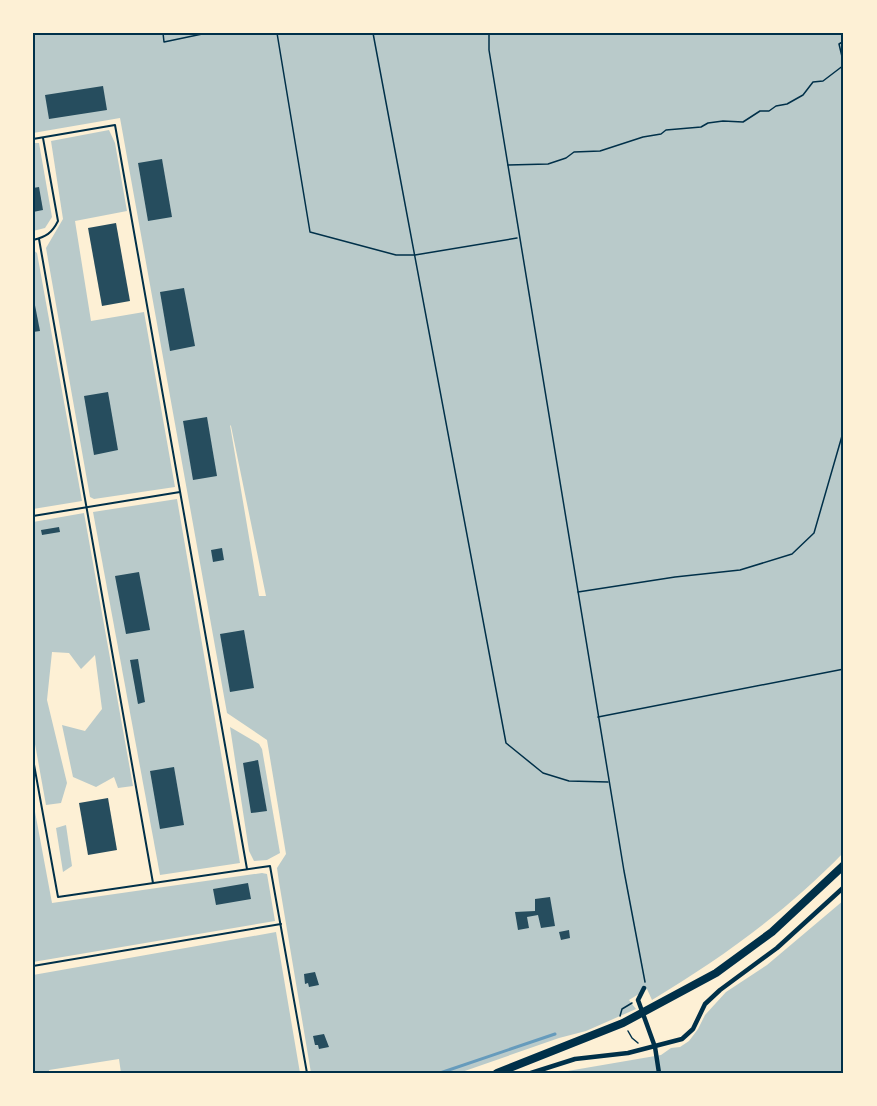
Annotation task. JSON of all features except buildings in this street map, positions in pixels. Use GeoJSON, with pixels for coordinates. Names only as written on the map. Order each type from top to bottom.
{"type":"FeatureCollection","features":[{"type":"Feature","properties":{"kind":"main road"},"geometry":{"type":"LineString","coordinates":[[497,1073],[623,1023],[716,973],[772,932],[844,865]]}},
{"type":"Feature","properties":{"kind":"street"},"geometry":{"type":"LineString","coordinates":[[531,1073],[575,1059],[628,1053],[678,1041],[690,1033],[705,1004],[720,990],[777,948],[844,887]]}},
{"type":"Feature","properties":{"kind":"street"},"geometry":{"type":"LineString","coordinates":[[644,988],[638,1000],[655,1047],[659,1073]]}},
{"type":"Feature","properties":{"kind":"lane"},"geometry":{"type":"LineString","coordinates":[[33,139],[115,125],[247,869]]}},
{"type":"Feature","properties":{"kind":"lane"},"geometry":{"type":"LineString","coordinates":[[33,240],[45,237],[53,230],[57,221],[43,138]]}},
{"type":"Feature","properties":{"kind":"lane"},"geometry":{"type":"LineString","coordinates":[[39,239],[153,883]]}},
{"type":"Feature","properties":{"kind":"lane"},"geometry":{"type":"LineString","coordinates":[[33,516],[180,492]]}},
{"type":"Feature","properties":{"kind":"lane"},"geometry":{"type":"LineString","coordinates":[[33,759],[58,897],[270,866],[307,1073]]}},
{"type":"Feature","properties":{"kind":"lane"},"geometry":{"type":"LineString","coordinates":[[33,966],[280,924]]}},
{"type":"Feature","properties":{"kind":"path"},"geometry":{"type":"LineString","coordinates":[[163,33],[164,42],[207,33]]}},
{"type":"Feature","properties":{"kind":"path"},"geometry":{"type":"LineString","coordinates":[[277,33],[310,232],[396,255],[415,255],[518,237]]}},
{"type":"Feature","properties":{"kind":"path"},"geometry":{"type":"LineString","coordinates":[[373,33],[506,743],[543,773],[569,781],[609,782]]}},
{"type":"Feature","properties":{"kind":"path"},"geometry":{"type":"LineString","coordinates":[[489,33],[489,51],[518,237],[624,871],[646,980],[644,988]]}},
{"type":"Feature","properties":{"kind":"path"},"geometry":{"type":"LineString","coordinates":[[507,165],[548,164],[566,158],[574,152],[600,151],[643,137],[661,134],[666,130],[701,127],[708,123],[723,121],[743,122],[760,111],[787,104],[803,95],[813,82],[823,81],[844,65],[839,44],[844,41]]}},
{"type":"Feature","properties":{"kind":"path"},"geometry":{"type":"LineString","coordinates":[[577,592],[740,570],[792,554],[814,533],[844,429]]}},
{"type":"Feature","properties":{"kind":"path"},"geometry":{"type":"LineString","coordinates":[[598,717],[844,669]]}},
{"type":"Feature","properties":{"kind":"shaded area"},"geometry":{"type":"Polygon","coordinates":[[[33,33],[844,33],[844,852],[777,914],[704,967],[652,1000],[647,989],[629,1000],[636,1009],[586,1031],[559,1038],[459,1073],[311,1073],[277,868],[286,854],[267,740],[227,713],[120,118],[33,133],[33,33]],[[231,426],[259,596],[266,596],[231,426]]]}},
{"type":"Feature","properties":{"kind":"shaded area"},"geometry":{"type":"Polygon","coordinates":[[[109,130],[115,143],[127,211],[75,221],[91,321],[144,312],[175,487],[94,499],[90,497],[46,248],[63,219],[51,141],[109,130]]]}},
{"type":"Feature","properties":{"kind":"shaded area"},"geometry":{"type":"Polygon","coordinates":[[[33,143],[39,143],[52,217],[45,228],[33,231],[33,143]]]}},
{"type":"Feature","properties":{"kind":"shaded area"},"geometry":{"type":"Polygon","coordinates":[[[33,250],[37,253],[82,501],[33,509],[33,250]]]}},
{"type":"Feature","properties":{"kind":"shaded area"},"geometry":{"type":"Polygon","coordinates":[[[177,499],[240,863],[160,875],[93,512],[177,499]]]}},
{"type":"Feature","properties":{"kind":"shaded area"},"geometry":{"type":"Polygon","coordinates":[[[84,513],[133,786],[118,788],[114,777],[96,787],[73,777],[62,725],[85,731],[102,709],[95,655],[81,669],[69,653],[52,652],[47,700],[67,783],[61,803],[46,805],[33,733],[33,522],[84,513]]]}},
{"type":"Feature","properties":{"kind":"shaded area"},"geometry":{"type":"Polygon","coordinates":[[[230,727],[259,744],[262,749],[280,853],[267,860],[254,861],[249,851],[230,727]]]}},
{"type":"Feature","properties":{"kind":"shaded area"},"geometry":{"type":"Polygon","coordinates":[[[33,801],[52,903],[262,873],[267,874],[275,921],[33,962],[33,801]]]}},
{"type":"Feature","properties":{"kind":"shaded area"},"geometry":{"type":"Polygon","coordinates":[[[66,825],[72,866],[63,872],[56,828],[66,825]]]}},
{"type":"Feature","properties":{"kind":"shaded area"},"geometry":{"type":"Polygon","coordinates":[[[844,900],[844,1073],[556,1073],[661,1055],[671,1048],[680,1047],[689,1041],[705,1015],[726,992],[767,965],[844,900]]]}},
{"type":"Feature","properties":{"kind":"shaded area"},"geometry":{"type":"Polygon","coordinates":[[[276,932],[300,1073],[121,1073],[119,1059],[49,1070],[49,1073],[33,1073],[33,975],[276,932]]]}},
{"type":"Feature","properties":{"kind":"waterway"},"geometry":{"type":"LineString","coordinates":[[440,1073],[555,1034]]}}]}
